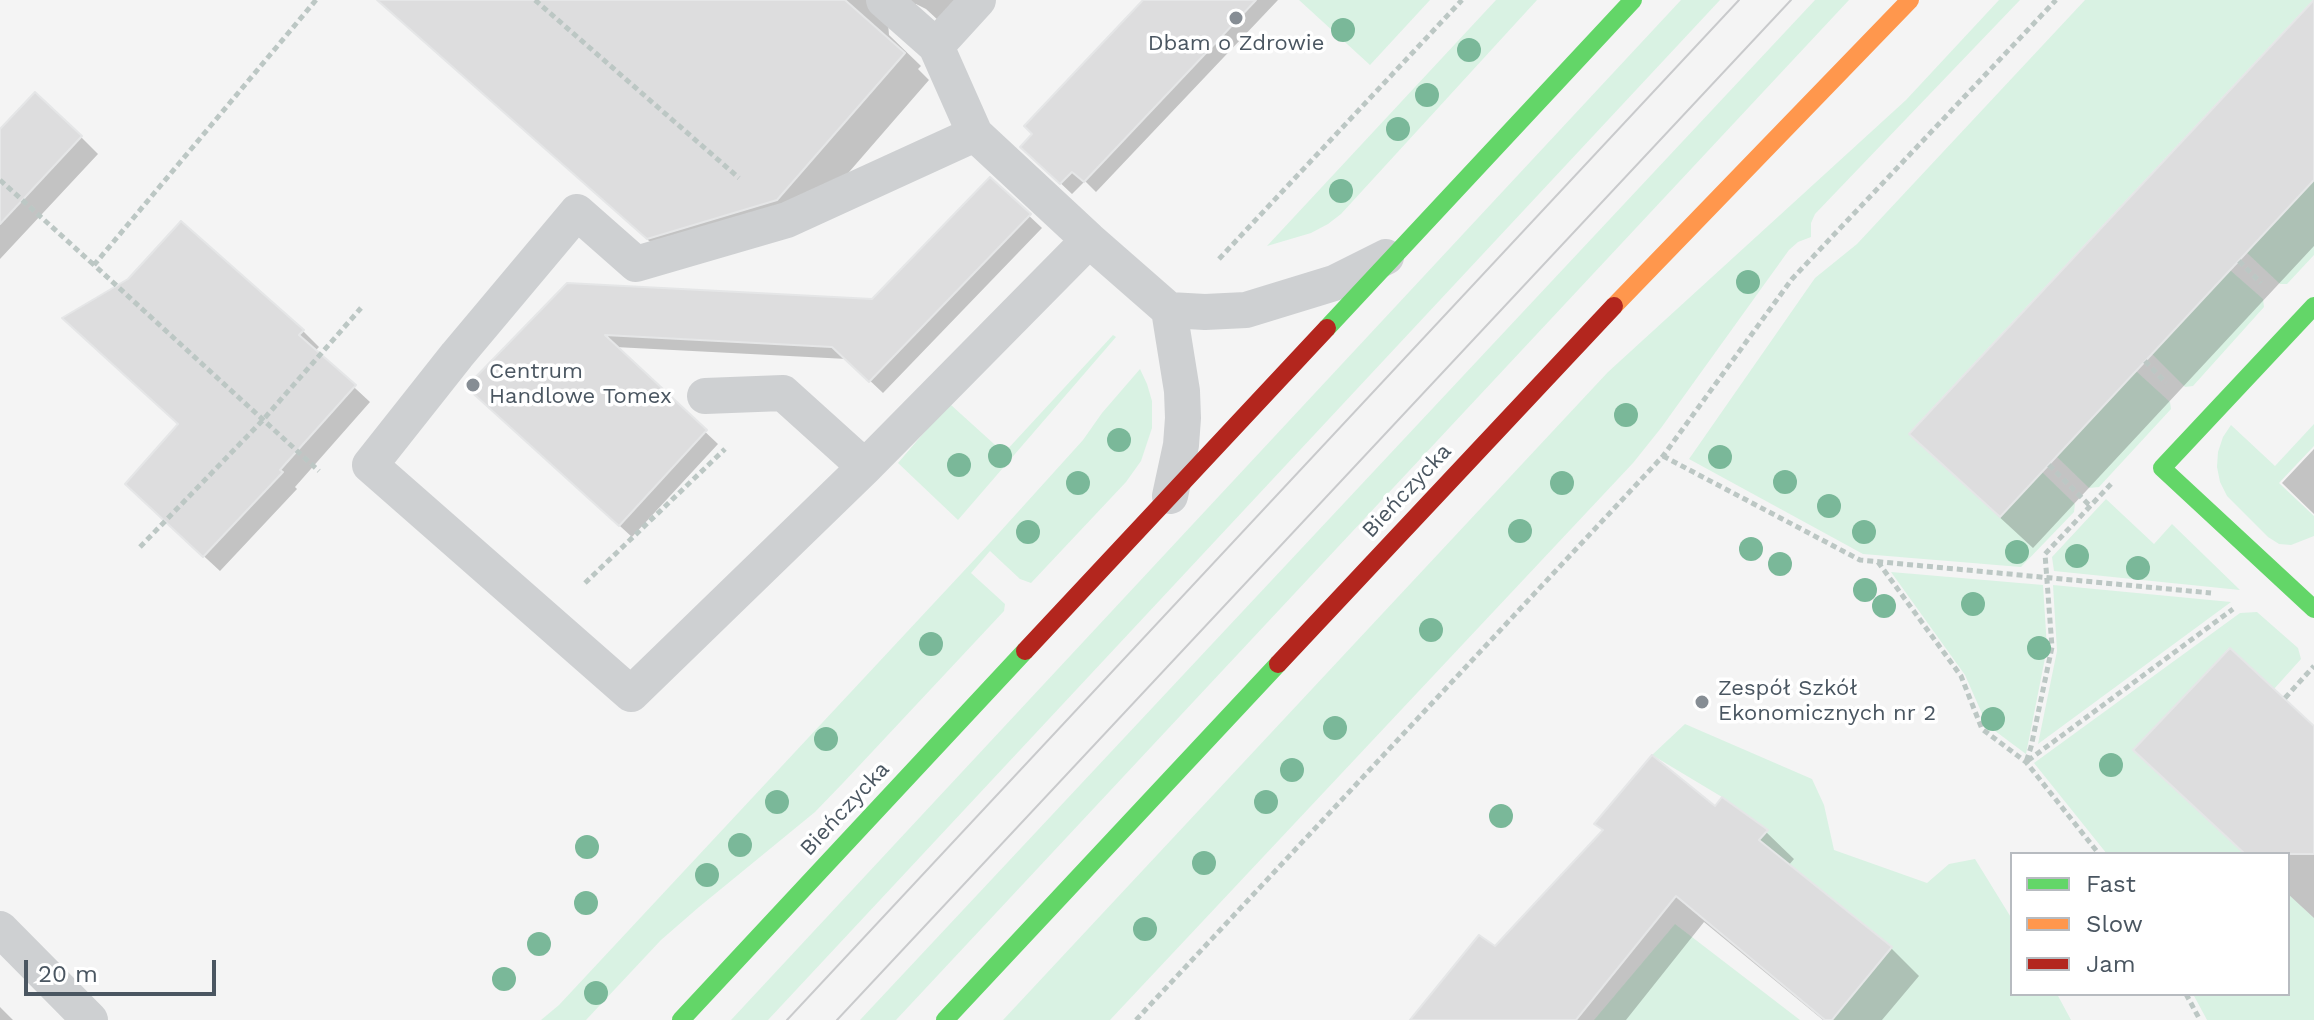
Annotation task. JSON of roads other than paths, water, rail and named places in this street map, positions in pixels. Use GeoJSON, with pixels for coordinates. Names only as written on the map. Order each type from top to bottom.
{"type":"FeatureCollection","features":[{"type":"Feature","properties":{"kind":"main road","name":"Bieńczycka"},"geometry":{"type":"LineString","coordinates":[[681,1020],[1633,0]]}},
{"type":"Feature","properties":{"kind":"main road","name":"Bieńczycka"},"geometry":{"type":"LineString","coordinates":[[945,1020],[1579,342],[1910,0]]}},
{"type":"Feature","properties":{"kind":"main road"},"geometry":{"type":"LineString","coordinates":[[2311,598],[2162,468],[2314,306]]}},
{"type":"Feature","properties":{"kind":"lane"},"geometry":{"type":"LineString","coordinates":[[884,0],[936,46],[975,134],[1169,310],[1246,310],[1271,304],[1334,283],[1401,249]]}},
{"type":"Feature","properties":{"kind":"lane"},"geometry":{"type":"LineString","coordinates":[[936,46],[978,0]]}},
{"type":"Feature","properties":{"kind":"lane"},"geometry":{"type":"LineString","coordinates":[[975,134],[787,220],[636,264],[577,212],[370,465],[631,694],[865,467],[1089,240]]}},
{"type":"Feature","properties":{"kind":"lane"},"geometry":{"type":"LineString","coordinates":[[1169,310],[1182,391],[1183,418],[1181,445],[1170,496]]}},
{"type":"Feature","properties":{"kind":"lane"},"geometry":{"type":"LineString","coordinates":[[705,396],[783,393],[865,467]]}},
{"type":"Feature","properties":{"kind":"lane"},"geometry":{"type":"LineString","coordinates":[[0,929],[90,1020]]}},
{"type":"Feature","properties":{"kind":"tram line"},"geometry":{"type":"LineString","coordinates":[[787,1020],[1739,0]]}},
{"type":"Feature","properties":{"kind":"tram line"},"geometry":{"type":"LineString","coordinates":[[837,1020],[1791,0]]}},
{"type":"Feature","properties":{"kind":"place","name":"Dbam o Zdrowie"},"geometry":{"type":"Point","coordinates":[1236,18]}},
{"type":"Feature","properties":{"kind":"place","name":"Centrum Handlowe Tomex"},"geometry":{"type":"Point","coordinates":[473,385]}},
{"type":"Feature","properties":{"kind":"place","name":"Zespół Szkół Ekonomicznych nr 2"},"geometry":{"type":"Point","coordinates":[1702,702]}}]}
